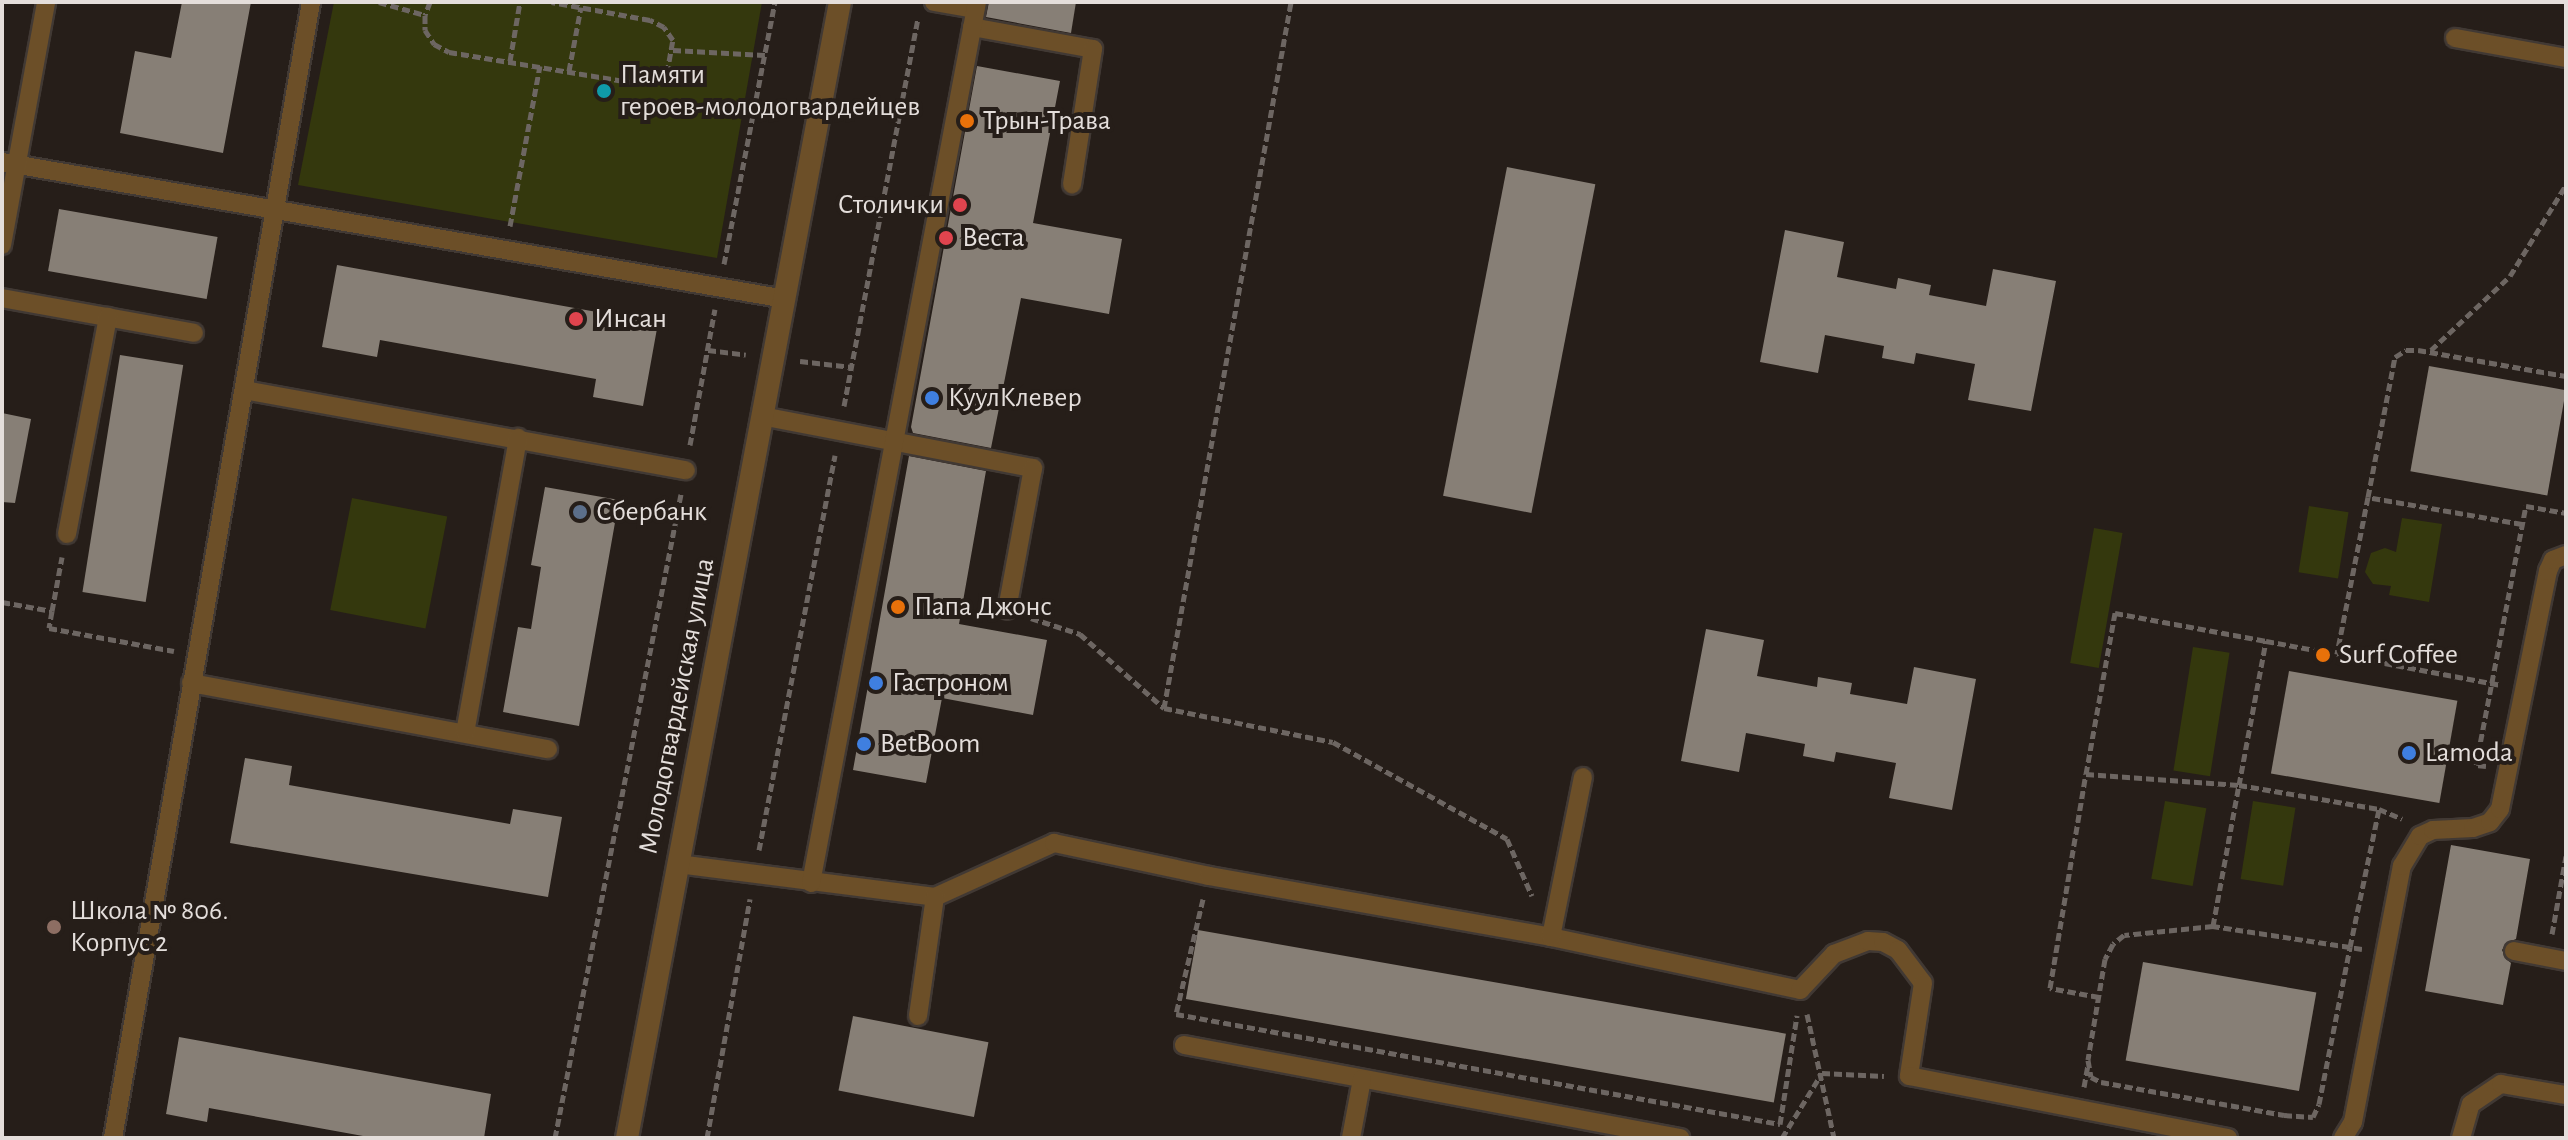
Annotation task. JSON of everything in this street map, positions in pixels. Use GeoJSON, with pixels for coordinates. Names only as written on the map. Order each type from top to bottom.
{"type":"FeatureCollection","features":[{"type":"Feature","properties":{"kind":"street","name":"Молодогвардейская улица"},"geometry":{"type":"LineString","coordinates":[[627,1138],[840,2]]}},
{"type":"Feature","properties":{"kind":"lane"},"geometry":{"type":"LineString","coordinates":[[2,245],[9,164],[46,2]]}},
{"type":"Feature","properties":{"kind":"lane"},"geometry":{"type":"LineString","coordinates":[[113,1138],[311,2]]}},
{"type":"Feature","properties":{"kind":"lane"},"geometry":{"type":"LineString","coordinates":[[934,2],[1093,49],[1072,184]]}},
{"type":"Feature","properties":{"kind":"lane"},"geometry":{"type":"LineString","coordinates":[[811,883],[975,13]]}},
{"type":"Feature","properties":{"kind":"lane"},"geometry":{"type":"LineString","coordinates":[[2455,38],[2566,58]]}},
{"type":"Feature","properties":{"kind":"lane"},"geometry":{"type":"LineString","coordinates":[[9,164],[785,299]]}},
{"type":"Feature","properties":{"kind":"lane"},"geometry":{"type":"LineString","coordinates":[[2,298],[194,333]]}},
{"type":"Feature","properties":{"kind":"lane"},"geometry":{"type":"LineString","coordinates":[[67,534],[108,317]]}},
{"type":"Feature","properties":{"kind":"lane"},"geometry":{"type":"LineString","coordinates":[[244,390],[686,470]]}},
{"type":"Feature","properties":{"kind":"lane"},"geometry":{"type":"LineString","coordinates":[[762,416],[1033,468],[1007,610]]}},
{"type":"Feature","properties":{"kind":"lane"},"geometry":{"type":"LineString","coordinates":[[465,733],[518,438]]}},
{"type":"Feature","properties":{"kind":"lane"},"geometry":{"type":"LineString","coordinates":[[2343,1138],[2353,1122],[2402,866],[2420,836],[2433,830],[2473,828],[2490,822],[2500,809],[2548,571],[2553,560],[2566,555]]}},
{"type":"Feature","properties":{"kind":"lane"},"geometry":{"type":"LineString","coordinates":[[191,683],[548,749]]}},
{"type":"Feature","properties":{"kind":"lane"},"geometry":{"type":"LineString","coordinates":[[1551,937],[1583,777]]}},
{"type":"Feature","properties":{"kind":"lane"},"geometry":{"type":"LineString","coordinates":[[678,864],[935,897],[1054,843],[1209,876],[1551,937],[1800,990],[1834,954],[1852,945],[1883,942],[1898,950],[1923,983],[1909,1076],[2228,1138]]}},
{"type":"Feature","properties":{"kind":"lane"},"geometry":{"type":"LineString","coordinates":[[918,1016],[935,897]]}},
{"type":"Feature","properties":{"kind":"lane"},"geometry":{"type":"LineString","coordinates":[[2514,951],[2557,959]]}},
{"type":"Feature","properties":{"kind":"lane"},"geometry":{"type":"LineString","coordinates":[[1184,1045],[1680,1138]]}},
{"type":"Feature","properties":{"kind":"lane"},"geometry":{"type":"LineString","coordinates":[[1351,1138],[1362,1079]]}},
{"type":"Feature","properties":{"kind":"lane"},"geometry":{"type":"LineString","coordinates":[[2461,1138],[2471,1104],[2501,1084],[2566,1095]]}},
{"type":"Feature","properties":{"kind":"path"},"geometry":{"type":"LineString","coordinates":[[379,2],[425,15]]}},
{"type":"Feature","properties":{"kind":"path"},"geometry":{"type":"LineString","coordinates":[[430,2],[425,15],[430,37],[449,52],[637,83],[653,83],[667,73],[673,40],[664,27],[650,20],[552,2]]}},
{"type":"Feature","properties":{"kind":"path"},"geometry":{"type":"LineString","coordinates":[[510,61],[520,2]]}},
{"type":"Feature","properties":{"kind":"path"},"geometry":{"type":"LineString","coordinates":[[555,1138],[775,2]]}},
{"type":"Feature","properties":{"kind":"path"},"geometry":{"type":"LineString","coordinates":[[1164,708],[1291,2]]}},
{"type":"Feature","properties":{"kind":"path"},"geometry":{"type":"LineString","coordinates":[[569,71],[581,7]]}},
{"type":"Feature","properties":{"kind":"path"},"geometry":{"type":"LineString","coordinates":[[707,1138],[918,17]]}},
{"type":"Feature","properties":{"kind":"path"},"geometry":{"type":"LineString","coordinates":[[673,50],[765,55]]}},
{"type":"Feature","properties":{"kind":"path"},"geometry":{"type":"LineString","coordinates":[[505,251],[540,66]]}},
{"type":"Feature","properties":{"kind":"path"},"geometry":{"type":"LineString","coordinates":[[2430,351],[2510,276],[2566,185]]}},
{"type":"Feature","properties":{"kind":"path"},"geometry":{"type":"LineString","coordinates":[[2337,654],[2395,357],[2406,350],[2430,351],[2566,376]]}},
{"type":"Feature","properties":{"kind":"path"},"geometry":{"type":"LineString","coordinates":[[2368,497],[2522,524]]}},
{"type":"Feature","properties":{"kind":"path"},"geometry":{"type":"LineString","coordinates":[[2476,765],[2526,506],[2566,513]]}},
{"type":"Feature","properties":{"kind":"path"},"geometry":{"type":"LineString","coordinates":[[67,534],[49,628],[196,655]]}},
{"type":"Feature","properties":{"kind":"path"},"geometry":{"type":"LineString","coordinates":[[2,602],[52,611]]}},
{"type":"Feature","properties":{"kind":"path"},"geometry":{"type":"LineString","coordinates":[[1007,610],[1080,634],[1164,708],[1333,742],[1507,839],[1551,937]]}},
{"type":"Feature","properties":{"kind":"path"},"geometry":{"type":"LineString","coordinates":[[2099,997],[2050,988],[2115,613],[2526,690]]}},
{"type":"Feature","properties":{"kind":"path"},"geometry":{"type":"LineString","coordinates":[[2213,926],[2266,641]]}},
{"type":"Feature","properties":{"kind":"path"},"geometry":{"type":"LineString","coordinates":[[2086,774],[2239,785],[2379,809],[2401,818]]}},
{"type":"Feature","properties":{"kind":"path"},"geometry":{"type":"LineString","coordinates":[[2350,947],[2213,926],[2124,935],[2113,944],[2105,959],[2088,1060],[2091,1077],[2101,1082],[2223,1104],[2313,1117],[2319,1104],[2379,809]]}},
{"type":"Feature","properties":{"kind":"path"},"geometry":{"type":"LineString","coordinates":[[2557,959],[2566,856]]}},
{"type":"Feature","properties":{"kind":"path"},"geometry":{"type":"LineString","coordinates":[[1209,876],[1176,1014],[1780,1124],[1800,990]]}},
{"type":"Feature","properties":{"kind":"path"},"geometry":{"type":"LineString","coordinates":[[1800,990],[1822,1073],[1834,1138]]}},
{"type":"Feature","properties":{"kind":"path"},"geometry":{"type":"LineString","coordinates":[[1822,1073],[1909,1076]]}},
{"type":"Feature","properties":{"kind":"path"},"geometry":{"type":"LineString","coordinates":[[1782,1138],[1822,1073]]}},
{"type":"Feature","properties":{"kind":"green space"},"geometry":{"type":"Polygon","coordinates":[[[334,2],[762,2],[717,258],[298,185],[334,2]]]}},
{"type":"Feature","properties":{"kind":"green space"},"geometry":{"type":"Polygon","coordinates":[[[352,498],[447,517],[425,628],[330,610],[352,498]]]}},
{"type":"Feature","properties":{"kind":"green space"},"geometry":{"type":"Polygon","coordinates":[[[2309,506],[2349,512],[2338,578],[2299,572],[2309,506]]]}},
{"type":"Feature","properties":{"kind":"green space"},"geometry":{"type":"Polygon","coordinates":[[[2402,518],[2442,524],[2429,602],[2389,595],[2391,586],[2373,584],[2365,572],[2371,553],[2385,548],[2396,552],[2402,518]]]}},
{"type":"Feature","properties":{"kind":"green space"},"geometry":{"type":"Polygon","coordinates":[[[2094,528],[2123,533],[2099,668],[2070,663],[2094,528]]]}},
{"type":"Feature","properties":{"kind":"green space"},"geometry":{"type":"Polygon","coordinates":[[[2193,647],[2230,653],[2210,776],[2173,770],[2193,647]]]}},
{"type":"Feature","properties":{"kind":"green space"},"geometry":{"type":"Polygon","coordinates":[[[2165,801],[2206,808],[2193,886],[2151,879],[2165,801]]]}},
{"type":"Feature","properties":{"kind":"green space"},"geometry":{"type":"Polygon","coordinates":[[[2253,801],[2295,808],[2283,886],[2241,879],[2253,801]]]}},
{"type":"Feature","properties":{"kind":"building"},"geometry":{"type":"Polygon","coordinates":[[[182,2],[251,2],[223,153],[120,133],[135,51],[171,58],[182,2]]]}},
{"type":"Feature","properties":{"kind":"building"},"geometry":{"type":"Polygon","coordinates":[[[989,2],[1076,2],[1071,33],[986,17],[989,2]]]}},
{"type":"Feature","properties":{"kind":"building"},"geometry":{"type":"Polygon","coordinates":[[[977,66],[1060,81],[1033,223],[1122,239],[1109,314],[1021,298],[991,448],[913,433],[911,427],[977,66]]]}},
{"type":"Feature","properties":{"kind":"building"},"geometry":{"type":"Polygon","coordinates":[[[1507,167],[1595,184],[1531,513],[1443,496],[1507,167]]]}},
{"type":"Feature","properties":{"kind":"building"},"geometry":{"type":"Polygon","coordinates":[[[59,209],[218,237],[207,299],[48,271],[59,209]]]}},
{"type":"Feature","properties":{"kind":"building"},"geometry":{"type":"Polygon","coordinates":[[[1785,230],[1844,242],[1837,277],[1896,289],[1898,278],[1931,285],[1929,295],[1986,306],[1993,269],[2056,281],[2031,411],[1968,400],[1975,364],[1916,353],[1914,364],[1882,358],[1884,346],[1825,335],[1818,373],[1760,362],[1785,230]]]}},
{"type":"Feature","properties":{"kind":"building"},"geometry":{"type":"Polygon","coordinates":[[[337,265],[658,323],[643,406],[593,397],[596,379],[380,340],[377,357],[322,347],[337,265]]]}},
{"type":"Feature","properties":{"kind":"building"},"geometry":{"type":"Polygon","coordinates":[[[120,355],[183,365],[146,602],[82,592],[120,355]]]}},
{"type":"Feature","properties":{"kind":"building"},"geometry":{"type":"Polygon","coordinates":[[[2429,366],[2566,390],[2547,496],[2410,471],[2429,366]]]}},
{"type":"Feature","properties":{"kind":"building"},"geometry":{"type":"Polygon","coordinates":[[[2,413],[31,419],[15,503],[2,502],[2,413]]]}},
{"type":"Feature","properties":{"kind":"building"},"geometry":{"type":"Polygon","coordinates":[[[909,456],[986,471],[959,624],[1047,640],[1033,715],[942,698],[926,783],[853,770],[909,456]]]}},
{"type":"Feature","properties":{"kind":"building"},"geometry":{"type":"Polygon","coordinates":[[[545,487],[619,500],[579,726],[503,712],[518,627],[531,629],[541,567],[531,565],[545,487]]]}},
{"type":"Feature","properties":{"kind":"building"},"geometry":{"type":"Polygon","coordinates":[[[1706,629],[1764,640],[1757,676],[1817,687],[1818,677],[1852,683],[1850,694],[1907,704],[1914,667],[1976,679],[1952,810],[1889,798],[1896,763],[1836,752],[1834,762],[1803,756],[1805,744],[1746,733],[1739,772],[1681,761],[1706,629]]]}},
{"type":"Feature","properties":{"kind":"building"},"geometry":{"type":"Polygon","coordinates":[[[2289,671],[2457,701],[2439,803],[2271,773],[2289,671]]]}},
{"type":"Feature","properties":{"kind":"building"},"geometry":{"type":"Polygon","coordinates":[[[245,758],[292,766],[289,785],[510,824],[513,809],[562,817],[548,897],[230,843],[245,758]]]}},
{"type":"Feature","properties":{"kind":"building"},"geometry":{"type":"Polygon","coordinates":[[[2451,845],[2530,859],[2516,939],[2506,943],[2502,950],[2511,963],[2503,1005],[2425,991],[2451,845]]]}},
{"type":"Feature","properties":{"kind":"building"},"geometry":{"type":"Polygon","coordinates":[[[1198,930],[1786,1034],[1774,1103],[1186,999],[1198,930]]]}},
{"type":"Feature","properties":{"kind":"building"},"geometry":{"type":"Polygon","coordinates":[[[2143,962],[2316,993],[2299,1091],[2126,1060],[2143,962]]]}},
{"type":"Feature","properties":{"kind":"building"},"geometry":{"type":"Polygon","coordinates":[[[853,1016],[988,1042],[974,1117],[838,1091],[853,1016]]]}},
{"type":"Feature","properties":{"kind":"building"},"geometry":{"type":"Polygon","coordinates":[[[179,1037],[491,1094],[484,1138],[374,1138],[209,1108],[207,1122],[166,1114],[179,1037]]]}},
{"type":"Feature","properties":{"kind":"place","name":"Памяти героев-молодогвардейцев"},"geometry":{"type":"Point","coordinates":[604,91]}},
{"type":"Feature","properties":{"kind":"place","name":"Трын-Трава"},"geometry":{"type":"Point","coordinates":[967,121]}},
{"type":"Feature","properties":{"kind":"place","name":"Столички"},"geometry":{"type":"Point","coordinates":[960,205]}},
{"type":"Feature","properties":{"kind":"place","name":"Веста"},"geometry":{"type":"Point","coordinates":[946,238]}},
{"type":"Feature","properties":{"kind":"place","name":"Инсан"},"geometry":{"type":"Point","coordinates":[576,319]}},
{"type":"Feature","properties":{"kind":"place","name":"КуулКлевер"},"geometry":{"type":"Point","coordinates":[932,398]}},
{"type":"Feature","properties":{"kind":"place","name":"Сбербанк"},"geometry":{"type":"Point","coordinates":[580,512]}},
{"type":"Feature","properties":{"kind":"place","name":"Папа Джонс"},"geometry":{"type":"Point","coordinates":[898,607]}},
{"type":"Feature","properties":{"kind":"place","name":"Surf Coffee"},"geometry":{"type":"Point","coordinates":[2323,655]}},
{"type":"Feature","properties":{"kind":"place","name":"Гастроном"},"geometry":{"type":"Point","coordinates":[876,683]}},
{"type":"Feature","properties":{"kind":"place","name":"BetBoom"},"geometry":{"type":"Point","coordinates":[864,744]}},
{"type":"Feature","properties":{"kind":"place","name":"Lamoda"},"geometry":{"type":"Point","coordinates":[2409,753]}},
{"type":"Feature","properties":{"kind":"place","name":"Школа № 806. Корпус 2"},"geometry":{"type":"Point","coordinates":[54,927]}}]}
